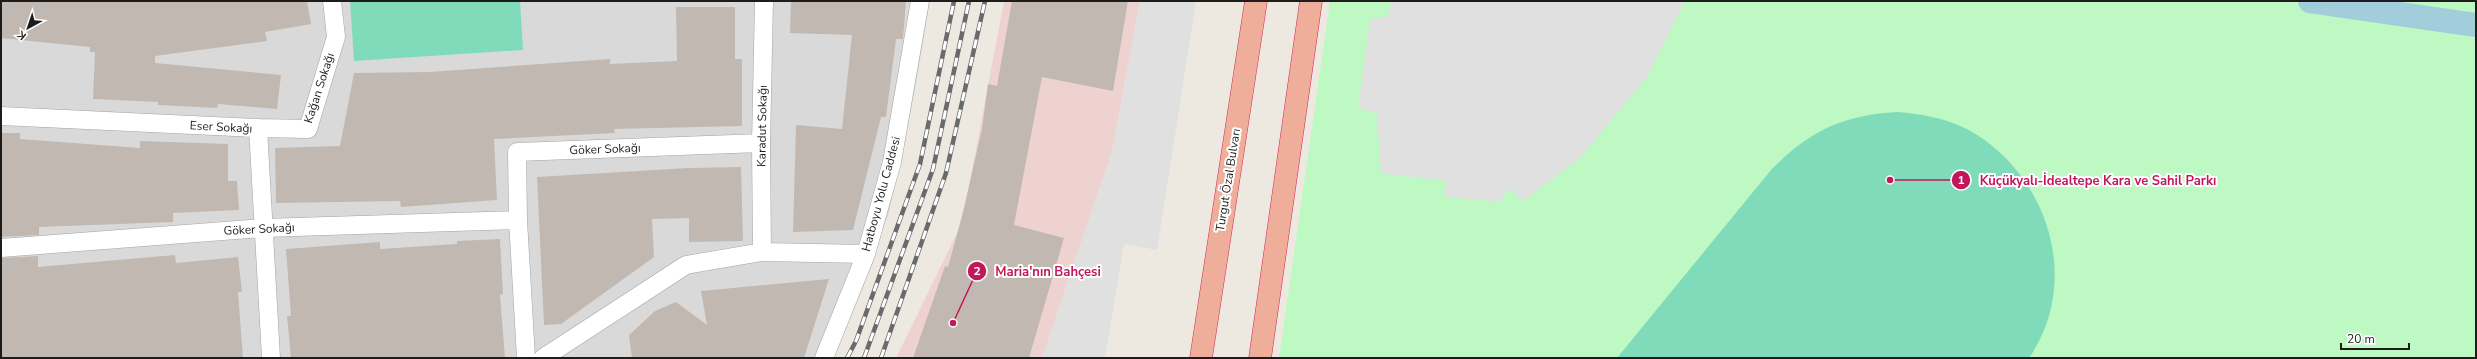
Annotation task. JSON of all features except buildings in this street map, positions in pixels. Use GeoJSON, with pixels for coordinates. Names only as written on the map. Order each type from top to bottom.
{"type":"FeatureCollection","features":[{"type":"Feature","properties":{"kind":"highway","name":"Turgut Özal Bulvarı"},"geometry":{"type":"LineString","coordinates":[[1201,358],[1256,1]]}},
{"type":"Feature","properties":{"kind":"highway"},"geometry":{"type":"LineString","coordinates":[[1260,358],[1311,1]]}},
{"type":"Feature","properties":{"kind":"street","name":"Kağan Sokağı"},"geometry":{"type":"LineString","coordinates":[[258,128],[308,129],[336,37],[332,1]]}},
{"type":"Feature","properties":{"kind":"street","name":"Karadut Sokağı"},"geometry":{"type":"LineString","coordinates":[[762,252],[761,143],[764,1]]}},
{"type":"Feature","properties":{"kind":"street","name":"Hatboyu Yolu Caddesi"},"geometry":{"type":"LineString","coordinates":[[824,358],[866,254],[892,162],[920,1]]}},
{"type":"Feature","properties":{"kind":"street","name":"Eser Sokağı"},"geometry":{"type":"LineString","coordinates":[[1,116],[258,128],[271,358]]}},
{"type":"Feature","properties":{"kind":"street","name":"Göker Sokağı"},"geometry":{"type":"LineString","coordinates":[[526,358],[518,220],[517,152],[761,143]]}},
{"type":"Feature","properties":{"kind":"street","name":"Göker Sokağı"},"geometry":{"type":"LineString","coordinates":[[1,248],[263,228],[518,220]]}},
{"type":"Feature","properties":{"kind":"street"},"geometry":{"type":"LineString","coordinates":[[543,358],[686,265],[762,252],[866,254]]}},
{"type":"Feature","properties":{"kind":"shaded area"},"geometry":{"type":"Polygon","coordinates":[[[1,1],[930,1],[915,90],[889,213],[833,358],[1,358],[1,1]]]}},
{"type":"Feature","properties":{"kind":"shaded area"},"geometry":{"type":"Polygon","coordinates":[[[1004,1],[1140,1],[1112,152],[1042,358],[896,358],[962,223],[1004,1]]]}},
{"type":"Feature","properties":{"kind":"shaded area"},"geometry":{"type":"Polygon","coordinates":[[[1140,1],[1196,1],[1157,250],[1124,244],[1105,358],[1042,358],[1112,152],[1140,1]]]}},
{"type":"Feature","properties":{"kind":"shaded area"},"geometry":{"type":"Polygon","coordinates":[[[1391,1],[1685,1],[1647,77],[1579,159],[1523,201],[1509,188],[1500,202],[1446,197],[1445,181],[1381,173],[1377,114],[1358,108],[1370,19],[1389,16],[1391,1]]]}},
{"type":"Feature","properties":{"kind":"green space"},"geometry":{"type":"Polygon","coordinates":[[[350,1],[520,1],[523,50],[354,61],[350,1]]]}},
{"type":"Feature","properties":{"kind":"green space"},"geometry":{"type":"Polygon","coordinates":[[[1330,1],[2476,1],[2476,358],[1279,358],[1330,1]]]}},
{"type":"Feature","properties":{"kind":"green space"},"geometry":{"type":"Polygon","coordinates":[[[1897,112],[1933,117],[1967,129],[1995,148],[2018,172],[2036,200],[2048,230],[2054,263],[2053,295],[2045,328],[2029,358],[1617,358],[1771,170],[1785,156],[1813,135],[1843,121],[1897,112]]]}},
{"type":"Feature","properties":{"kind":"waterway"},"geometry":{"type":"LineString","coordinates":[[2310,1],[2476,25]]}},
{"type":"Feature","properties":{"kind":"railway"},"geometry":{"type":"LineString","coordinates":[[847,358],[856,341],[920,164],[954,1]]}},
{"type":"Feature","properties":{"kind":"railway"},"geometry":{"type":"LineString","coordinates":[[864,358],[933,169],[969,1]]}},
{"type":"Feature","properties":{"kind":"railway"},"geometry":{"type":"LineString","coordinates":[[881,358],[946,173],[985,1]]}},
{"type":"Feature","properties":{"kind":"place","name":"Küçükyalı-İdealtepe Kara ve Sahil Parkı"},"geometry":{"type":"Point","coordinates":[1890,180]}},
{"type":"Feature","properties":{"kind":"place","name":"Maria'nın Bahçesi"},"geometry":{"type":"Point","coordinates":[953,323]}}]}
